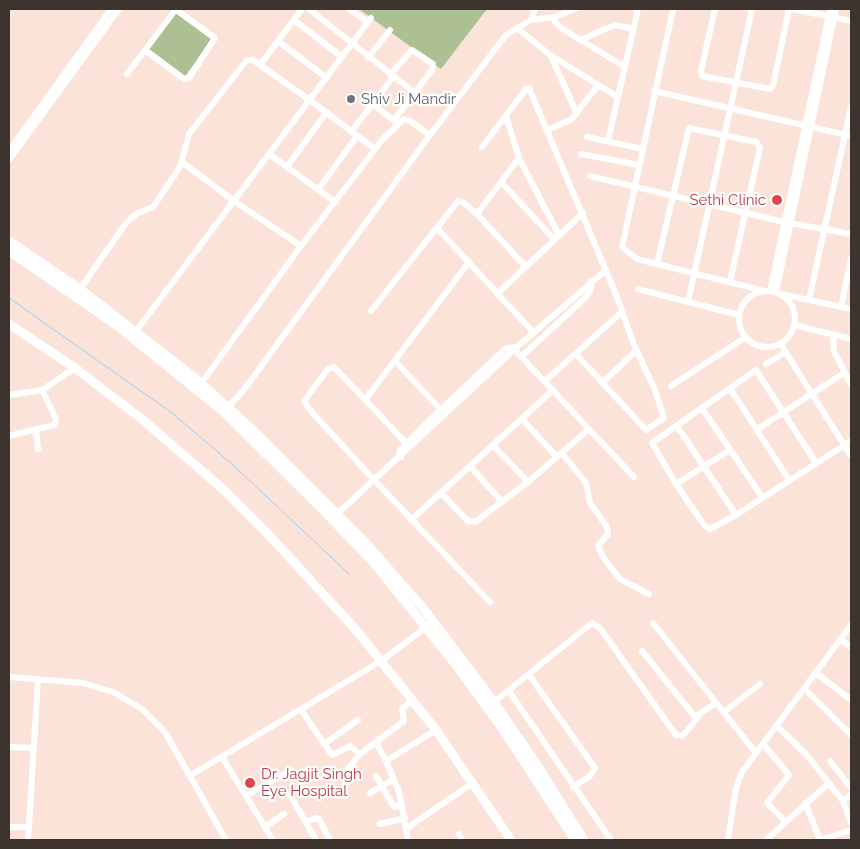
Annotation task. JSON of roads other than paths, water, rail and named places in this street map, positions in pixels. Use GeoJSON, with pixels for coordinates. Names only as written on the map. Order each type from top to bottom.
{"type":"FeatureCollection","features":[{"type":"Feature","properties":{"kind":"main road"},"geometry":{"type":"LineString","coordinates":[[9,241],[80,289],[136,331],[198,386]]}},
{"type":"Feature","properties":{"kind":"main road"},"geometry":{"type":"LineString","coordinates":[[9,251],[115,324],[227,409],[334,517],[364,541],[429,624],[494,702],[537,764],[584,840]]}},
{"type":"Feature","properties":{"kind":"main road"},"geometry":{"type":"LineString","coordinates":[[9,324],[75,368],[143,420],[224,490],[308,575],[381,661],[436,730],[511,840]]}},
{"type":"Feature","properties":{"kind":"main road"},"geometry":{"type":"LineString","coordinates":[[429,624],[502,728],[574,840]]}},
{"type":"Feature","properties":{"kind":"street"},"geometry":{"type":"LineString","coordinates":[[9,151],[12,141],[111,9]]}},
{"type":"Feature","properties":{"kind":"street"},"geometry":{"type":"LineString","coordinates":[[9,160],[119,9]]}},
{"type":"Feature","properties":{"kind":"street"},"geometry":{"type":"LineString","coordinates":[[127,74],[145,50],[176,9],[215,38],[189,78],[184,79],[145,50]]}},
{"type":"Feature","properties":{"kind":"street"},"geometry":{"type":"LineString","coordinates":[[260,66],[302,9]]}},
{"type":"Feature","properties":{"kind":"street"},"geometry":{"type":"LineString","coordinates":[[309,9],[353,42],[368,58],[416,93]]}},
{"type":"Feature","properties":{"kind":"street"},"geometry":{"type":"LineString","coordinates":[[136,331],[311,100],[369,20],[349,9]]}},
{"type":"Feature","properties":{"kind":"street"},"geometry":{"type":"LineString","coordinates":[[531,20],[535,9]]}},
{"type":"Feature","properties":{"kind":"street"},"geometry":{"type":"LineString","coordinates":[[227,409],[246,387],[430,135],[506,35],[531,20],[556,17],[575,9]]}},
{"type":"Feature","properties":{"kind":"street"},"geometry":{"type":"LineString","coordinates":[[608,141],[638,9]]}},
{"type":"Feature","properties":{"kind":"street"},"geometry":{"type":"LineString","coordinates":[[673,9],[622,247],[637,259],[851,309]]}},
{"type":"Feature","properties":{"kind":"street"},"geometry":{"type":"LineString","coordinates":[[715,9],[701,74],[705,77],[772,88],[791,9],[851,21]]}},
{"type":"Feature","properties":{"kind":"street"},"geometry":{"type":"LineString","coordinates":[[688,302],[708,203],[725,135],[752,9]]}},
{"type":"Feature","properties":{"kind":"street"},"geometry":{"type":"LineString","coordinates":[[830,9],[832,17]]}},
{"type":"Feature","properties":{"kind":"street"},"geometry":{"type":"LineString","coordinates":[[773,292],[832,17],[836,9]]}},
{"type":"Feature","properties":{"kind":"street"},"geometry":{"type":"LineString","coordinates":[[556,17],[557,25],[625,67]]}},
{"type":"Feature","properties":{"kind":"street"},"geometry":{"type":"LineString","coordinates":[[294,20],[342,57]]}},
{"type":"Feature","properties":{"kind":"street"},"geometry":{"type":"LineString","coordinates":[[580,40],[614,25],[634,29]]}},
{"type":"Feature","properties":{"kind":"street"},"geometry":{"type":"LineString","coordinates":[[517,28],[550,55],[618,97]]}},
{"type":"Feature","properties":{"kind":"street"},"geometry":{"type":"LineString","coordinates":[[368,58],[390,30]]}},
{"type":"Feature","properties":{"kind":"street"},"geometry":{"type":"LineString","coordinates":[[278,42],[327,78]]}},
{"type":"Feature","properties":{"kind":"street"},"geometry":{"type":"LineString","coordinates":[[198,386],[301,246],[396,122],[434,66],[416,50],[409,52],[371,103],[354,134],[318,190]]}},
{"type":"Feature","properties":{"kind":"street"},"geometry":{"type":"LineString","coordinates":[[550,55],[576,114]]}},
{"type":"Feature","properties":{"kind":"street"},"geometry":{"type":"LineString","coordinates":[[80,289],[126,223],[136,214],[153,207],[175,176],[182,162],[189,134],[249,59],[311,100],[326,114],[375,149]]}},
{"type":"Feature","properties":{"kind":"street"},"geometry":{"type":"LineString","coordinates":[[548,130],[572,119],[598,85]]}},
{"type":"Feature","properties":{"kind":"street"},"geometry":{"type":"LineString","coordinates":[[482,148],[526,89],[530,88],[606,270],[636,351],[655,390],[664,418],[646,430],[576,354]]}},
{"type":"Feature","properties":{"kind":"street"},"geometry":{"type":"LineString","coordinates":[[654,91],[848,135]]}},
{"type":"Feature","properties":{"kind":"street"},"geometry":{"type":"LineString","coordinates":[[371,103],[396,122],[407,120],[430,135]]}},
{"type":"Feature","properties":{"kind":"street"},"geometry":{"type":"LineString","coordinates":[[809,300],[848,135],[851,106]]}},
{"type":"Feature","properties":{"kind":"street"},"geometry":{"type":"LineString","coordinates":[[287,167],[326,114]]}},
{"type":"Feature","properties":{"kind":"street"},"geometry":{"type":"LineString","coordinates":[[506,116],[519,158],[556,237]]}},
{"type":"Feature","properties":{"kind":"street"},"geometry":{"type":"LineString","coordinates":[[657,264],[688,128],[756,142],[760,145],[730,281]]}},
{"type":"Feature","properties":{"kind":"street"},"geometry":{"type":"LineString","coordinates":[[586,136],[643,149]]}},
{"type":"Feature","properties":{"kind":"street"},"geometry":{"type":"LineString","coordinates":[[270,154],[335,202]]}},
{"type":"Feature","properties":{"kind":"street"},"geometry":{"type":"LineString","coordinates":[[581,154],[639,164]]}},
{"type":"Feature","properties":{"kind":"street"},"geometry":{"type":"LineString","coordinates":[[477,214],[519,158]]}},
{"type":"Feature","properties":{"kind":"street"},"geometry":{"type":"LineString","coordinates":[[182,162],[234,201],[301,246]]}},
{"type":"Feature","properties":{"kind":"street"},"geometry":{"type":"LineString","coordinates":[[590,176],[787,222],[851,234]]}},
{"type":"Feature","properties":{"kind":"street"},"geometry":{"type":"LineString","coordinates":[[502,183],[556,237]]}},
{"type":"Feature","properties":{"kind":"street"},"geometry":{"type":"LineString","coordinates":[[371,311],[458,200],[477,214],[526,267]]}},
{"type":"Feature","properties":{"kind":"street"},"geometry":{"type":"LineString","coordinates":[[498,293],[583,213]]}},
{"type":"Feature","properties":{"kind":"street"},"geometry":{"type":"LineString","coordinates":[[437,228],[533,332]]}},
{"type":"Feature","properties":{"kind":"street"},"geometry":{"type":"LineString","coordinates":[[841,307],[851,258]]}},
{"type":"Feature","properties":{"kind":"street"},"geometry":{"type":"LineString","coordinates":[[365,400],[469,262]]}},
{"type":"Feature","properties":{"kind":"street"},"geometry":{"type":"LineString","coordinates":[[334,517],[401,457],[515,348],[606,270]]}},
{"type":"Feature","properties":{"kind":"street"},"geometry":{"type":"LineString","coordinates":[[521,357],[584,299],[591,290],[591,281]]}},
{"type":"Feature","properties":{"kind":"street"},"geometry":{"type":"LineString","coordinates":[[638,289],[739,315]]}},
{"type":"Feature","properties":{"kind":"street"},"geometry":{"type":"LineString","coordinates":[[773,292],[790,302],[793,309],[794,325],[791,332],[780,343],[763,346],[746,338],[739,324],[739,315],[748,298],[773,292]]}},
{"type":"Feature","properties":{"kind":"street"},"geometry":{"type":"LineString","coordinates":[[545,381],[622,312]]}},
{"type":"Feature","properties":{"kind":"street"},"geometry":{"type":"LineString","coordinates":[[794,325],[851,339]]}},
{"type":"Feature","properties":{"kind":"street"},"geometry":{"type":"LineString","coordinates":[[833,335],[834,351],[851,385]]}},
{"type":"Feature","properties":{"kind":"street"},"geometry":{"type":"LineString","coordinates":[[671,386],[746,338]]}},
{"type":"Feature","properties":{"kind":"street"},"geometry":{"type":"LineString","coordinates":[[780,343],[814,394],[851,456]]}},
{"type":"Feature","properties":{"kind":"street"},"geometry":{"type":"LineString","coordinates":[[401,457],[398,452],[406,443],[506,348],[515,348]]}},
{"type":"Feature","properties":{"kind":"street"},"geometry":{"type":"LineString","coordinates":[[515,348],[521,357],[634,477]]}},
{"type":"Feature","properties":{"kind":"street"},"geometry":{"type":"LineString","coordinates":[[603,382],[636,351]]}},
{"type":"Feature","properties":{"kind":"street"},"geometry":{"type":"LineString","coordinates":[[766,364],[786,352]]}},
{"type":"Feature","properties":{"kind":"street"},"geometry":{"type":"LineString","coordinates":[[395,361],[441,410]]}},
{"type":"Feature","properties":{"kind":"street"},"geometry":{"type":"LineString","coordinates":[[406,443],[332,366],[304,403],[411,520],[490,602]]}},
{"type":"Feature","properties":{"kind":"street"},"geometry":{"type":"LineString","coordinates":[[9,395],[42,390],[75,368]]}},
{"type":"Feature","properties":{"kind":"street"},"geometry":{"type":"LineString","coordinates":[[816,463],[756,370],[652,442],[676,484],[708,528],[712,529],[851,441]]}},
{"type":"Feature","properties":{"kind":"street"},"geometry":{"type":"LineString","coordinates":[[756,430],[844,373]]}},
{"type":"Feature","properties":{"kind":"street"},"geometry":{"type":"LineString","coordinates":[[730,388],[789,480]]}},
{"type":"Feature","properties":{"kind":"street"},"geometry":{"type":"LineString","coordinates":[[9,436],[52,426],[56,422],[42,390]]}},
{"type":"Feature","properties":{"kind":"street"},"geometry":{"type":"LineString","coordinates":[[411,520],[442,494],[552,390]]}},
{"type":"Feature","properties":{"kind":"street"},"geometry":{"type":"LineString","coordinates":[[702,408],[762,496]]}},
{"type":"Feature","properties":{"kind":"street"},"geometry":{"type":"LineString","coordinates":[[522,419],[586,483],[590,503],[607,527],[608,534],[598,546],[603,558],[620,579],[649,594]]}},
{"type":"Feature","properties":{"kind":"street"},"geometry":{"type":"LineString","coordinates":[[677,426],[736,515]]}},
{"type":"Feature","properties":{"kind":"street"},"geometry":{"type":"LineString","coordinates":[[442,494],[472,522],[528,482],[589,429]]}},
{"type":"Feature","properties":{"kind":"street"},"geometry":{"type":"LineString","coordinates":[[36,430],[38,449]]}},
{"type":"Feature","properties":{"kind":"street"},"geometry":{"type":"LineString","coordinates":[[493,445],[528,482]]}},
{"type":"Feature","properties":{"kind":"street"},"geometry":{"type":"LineString","coordinates":[[676,484],[730,450]]}},
{"type":"Feature","properties":{"kind":"street"},"geometry":{"type":"LineString","coordinates":[[470,466],[502,502]]}},
{"type":"Feature","properties":{"kind":"street"},"geometry":{"type":"LineString","coordinates":[[653,623],[756,753]]}},
{"type":"Feature","properties":{"kind":"street"},"geometry":{"type":"LineString","coordinates":[[191,775],[381,661],[429,624]]}},
{"type":"Feature","properties":{"kind":"street"},"geometry":{"type":"LineString","coordinates":[[494,702],[529,676],[589,624],[596,624],[676,735],[682,736],[698,717],[716,703]]}},
{"type":"Feature","properties":{"kind":"street"},"geometry":{"type":"LineString","coordinates":[[728,840],[738,780],[851,624]]}},
{"type":"Feature","properties":{"kind":"street"},"geometry":{"type":"LineString","coordinates":[[841,640],[851,648]]}},
{"type":"Feature","properties":{"kind":"street"},"geometry":{"type":"LineString","coordinates":[[642,651],[693,716],[698,717]]}},
{"type":"Feature","properties":{"kind":"street"},"geometry":{"type":"LineString","coordinates":[[816,673],[851,700]]}},
{"type":"Feature","properties":{"kind":"street"},"geometry":{"type":"LineString","coordinates":[[529,676],[595,768],[590,776],[574,787]]}},
{"type":"Feature","properties":{"kind":"street"},"geometry":{"type":"LineString","coordinates":[[9,677],[83,683],[113,692],[130,700],[160,725],[191,775],[226,840]]}},
{"type":"Feature","properties":{"kind":"street"},"geometry":{"type":"LineString","coordinates":[[28,840],[32,748],[38,679]]}},
{"type":"Feature","properties":{"kind":"street"},"geometry":{"type":"LineString","coordinates":[[724,712],[760,684]]}},
{"type":"Feature","properties":{"kind":"street"},"geometry":{"type":"LineString","coordinates":[[805,688],[851,734]]}},
{"type":"Feature","properties":{"kind":"street"},"geometry":{"type":"LineString","coordinates":[[509,691],[611,840]]}},
{"type":"Feature","properties":{"kind":"street"},"geometry":{"type":"LineString","coordinates":[[346,793],[346,770],[360,754],[404,721],[402,709],[412,700]]}},
{"type":"Feature","properties":{"kind":"street"},"geometry":{"type":"LineString","coordinates":[[301,710],[324,744],[334,755],[350,746],[360,754]]}},
{"type":"Feature","properties":{"kind":"street"},"geometry":{"type":"LineString","coordinates":[[324,744],[358,720]]}},
{"type":"Feature","properties":{"kind":"street"},"geometry":{"type":"LineString","coordinates":[[777,726],[806,754],[843,801],[851,823]]}},
{"type":"Feature","properties":{"kind":"street"},"geometry":{"type":"LineString","coordinates":[[386,761],[436,730]]}},
{"type":"Feature","properties":{"kind":"street"},"geometry":{"type":"LineString","coordinates":[[376,742],[394,779],[406,818],[408,840]]}},
{"type":"Feature","properties":{"kind":"street"},"geometry":{"type":"LineString","coordinates":[[763,744],[789,775],[767,803],[785,821]]}},
{"type":"Feature","properties":{"kind":"street"},"geometry":{"type":"LineString","coordinates":[[9,747],[32,748]]}},
{"type":"Feature","properties":{"kind":"street"},"geometry":{"type":"LineString","coordinates":[[222,757],[273,840]]}},
{"type":"Feature","properties":{"kind":"street"},"geometry":{"type":"LineString","coordinates":[[830,761],[851,788]]}},
{"type":"Feature","properties":{"kind":"street"},"geometry":{"type":"LineString","coordinates":[[246,796],[291,770]]}},
{"type":"Feature","properties":{"kind":"street"},"geometry":{"type":"LineString","coordinates":[[376,776],[394,807],[402,804]]}},
{"type":"Feature","properties":{"kind":"street"},"geometry":{"type":"LineString","coordinates":[[370,793],[394,779]]}},
{"type":"Feature","properties":{"kind":"street"},"geometry":{"type":"LineString","coordinates":[[407,828],[473,783]]}},
{"type":"Feature","properties":{"kind":"street"},"geometry":{"type":"LineString","coordinates":[[766,840],[829,783]]}},
{"type":"Feature","properties":{"kind":"street"},"geometry":{"type":"LineString","coordinates":[[843,801],[851,794]]}},
{"type":"Feature","properties":{"kind":"street"},"geometry":{"type":"LineString","coordinates":[[290,795],[316,840]]}},
{"type":"Feature","properties":{"kind":"street"},"geometry":{"type":"LineString","coordinates":[[805,803],[820,840],[851,830]]}},
{"type":"Feature","properties":{"kind":"street"},"geometry":{"type":"LineString","coordinates":[[264,826],[284,814]]}},
{"type":"Feature","properties":{"kind":"street"},"geometry":{"type":"LineString","coordinates":[[306,822],[315,818],[319,819],[330,840]]}},
{"type":"Feature","properties":{"kind":"street"},"geometry":{"type":"LineString","coordinates":[[380,824],[406,818]]}},
{"type":"Feature","properties":{"kind":"street"},"geometry":{"type":"LineString","coordinates":[[9,827],[28,827]]}},
{"type":"Feature","properties":{"kind":"street"},"geometry":{"type":"LineString","coordinates":[[459,834],[462,840]]}},
{"type":"Feature","properties":{"kind":"waterway"},"geometry":{"type":"LineString","coordinates":[[9,298],[172,413],[233,465],[349,574]]}},
{"type":"Feature","properties":{"kind":"place","name":"Shiv Ji Mandir"},"geometry":{"type":"Point","coordinates":[351,99]}},
{"type":"Feature","properties":{"kind":"place","name":"Sethi Clinic"},"geometry":{"type":"Point","coordinates":[777,200]}},
{"type":"Feature","properties":{"kind":"place","name":"Dr. Jagjit Singh Eye Hospital"},"geometry":{"type":"Point","coordinates":[250,783]}}]}
